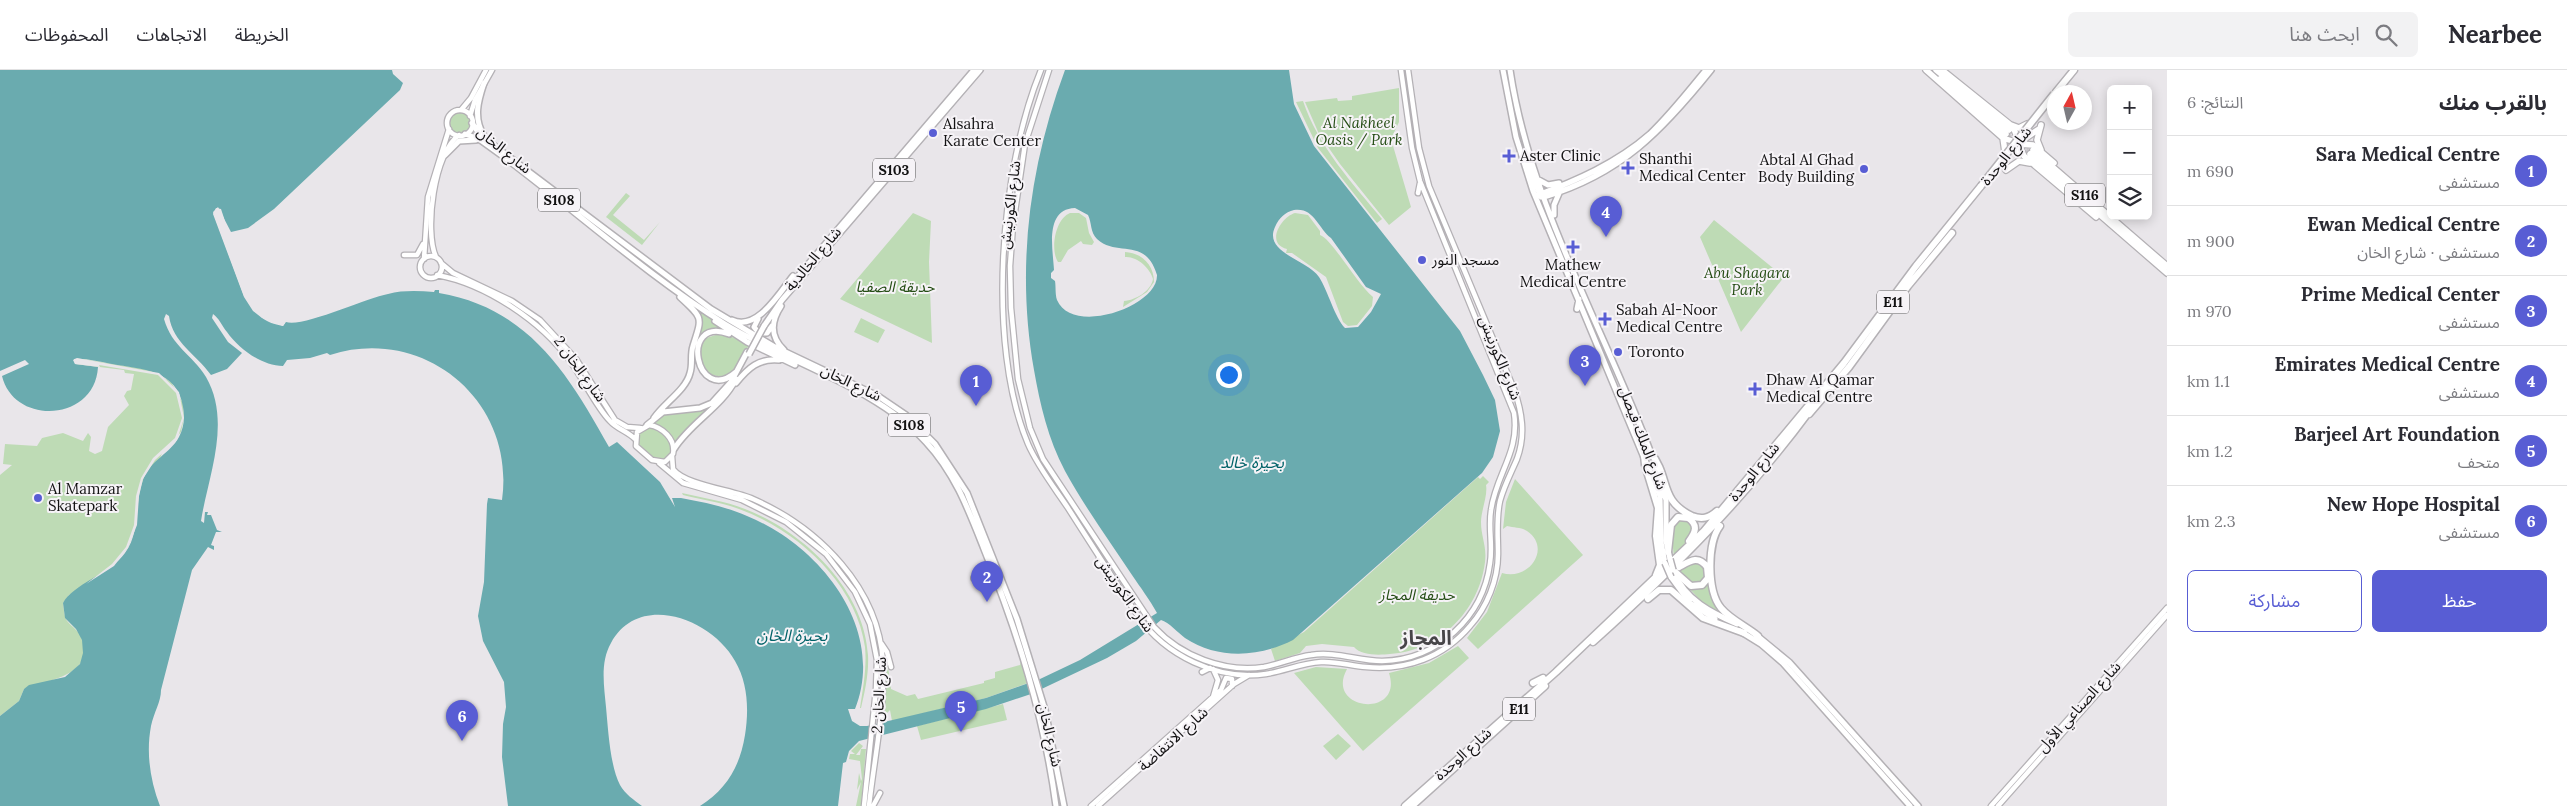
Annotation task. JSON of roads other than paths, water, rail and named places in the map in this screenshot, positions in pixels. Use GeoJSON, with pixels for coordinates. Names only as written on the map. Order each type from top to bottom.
{"type":"FeatureCollection","features":[{"type":"Feature","properties":{"kind":"highway"},"geometry":{"type":"LineString","coordinates":[[1928,70],[2007,132],[2016,133]]}},
{"type":"Feature","properties":{"kind":"highway"},"geometry":{"type":"LineString","coordinates":[[1936,70],[2007,132]]}},
{"type":"Feature","properties":{"kind":"highway"},"geometry":{"type":"LineString","coordinates":[[1942,70],[2007,132],[2010,141]]}},
{"type":"Feature","properties":{"kind":"highway","name":"شارع الوحدة"},"geometry":{"type":"LineString","coordinates":[[2062,85],[2074,70]]}},
{"type":"Feature","properties":{"kind":"highway"},"geometry":{"type":"LineString","coordinates":[[2066,85],[2078,70]]}},
{"type":"Feature","properties":{"kind":"highway","name":"شارع الوحدة"},"geometry":{"type":"LineString","coordinates":[[1412,806],[1421,801],[1496,734],[1523,706],[1673,571],[1732,506],[1804,418],[2047,103]]}},
{"type":"Feature","properties":{"kind":"highway","name":"شارع الوحدة"},"geometry":{"type":"LineString","coordinates":[[1405,806],[1556,672],[1682,553],[1735,496],[1844,363],[1905,281],[2047,109]]}},
{"type":"Feature","properties":{"kind":"highway"},"geometry":{"type":"LineString","coordinates":[[2007,132],[2027,124],[2019,143]]}},
{"type":"Feature","properties":{"kind":"highway"},"geometry":{"type":"LineString","coordinates":[[2007,132],[2005,152],[2040,127],[2036,141],[2043,153],[2107,209]]}},
{"type":"Feature","properties":{"kind":"highway"},"geometry":{"type":"LineString","coordinates":[[2016,133],[2020,154],[2088,211],[2120,234]]}},
{"type":"Feature","properties":{"kind":"highway"},"geometry":{"type":"LineString","coordinates":[[2010,141],[2014,139],[2016,133]]}},
{"type":"Feature","properties":{"kind":"highway"},"geometry":{"type":"LineString","coordinates":[[2010,141],[2019,143],[2031,150]]}},
{"type":"Feature","properties":{"kind":"highway"},"geometry":{"type":"LineString","coordinates":[[2020,154],[2024,147],[2043,153]]}},
{"type":"Feature","properties":{"kind":"highway","name":"S116"},"geometry":{"type":"LineString","coordinates":[[2031,150],[2120,234],[2167,273]]}},
{"type":"Feature","properties":{"kind":"highway","name":"S116"},"geometry":{"type":"LineString","coordinates":[[2031,150],[2167,266]]}},
{"type":"Feature","properties":{"kind":"highway"},"geometry":{"type":"LineString","coordinates":[[2006,170],[2019,161],[2033,165]]}},
{"type":"Feature","properties":{"kind":"highway"},"geometry":{"type":"LineString","coordinates":[[2118,220],[2137,240]]}},
{"type":"Feature","properties":{"kind":"highway"},"geometry":{"type":"LineString","coordinates":[[1804,418],[1849,367],[1908,286],[1952,233]]}},
{"type":"Feature","properties":{"kind":"highway"},"geometry":{"type":"LineString","coordinates":[[1644,589],[1658,572],[1660,561],[1656,536],[1657,504],[1645,465],[1647,454],[1658,463],[1672,503],[1680,510],[1698,518],[1705,518],[1714,514],[1735,496]]}},
{"type":"Feature","properties":{"kind":"highway"},"geometry":{"type":"LineString","coordinates":[[1732,506],[1711,541],[1714,592],[1724,612],[1758,636]]}},
{"type":"Feature","properties":{"kind":"highway"},"geometry":{"type":"LineString","coordinates":[[1668,552],[1671,525],[1674,520],[1682,516],[1692,520],[1695,529],[1682,553]]}},
{"type":"Feature","properties":{"kind":"highway"},"geometry":{"type":"LineString","coordinates":[[1691,560],[1699,560],[1707,566],[1708,576],[1703,584],[1694,587],[1686,583],[1673,571],[1691,560]]}},
{"type":"Feature","properties":{"kind":"highway"},"geometry":{"type":"LineString","coordinates":[[1626,612],[1634,610],[1656,591],[1666,588],[1674,591],[1690,608],[1708,620],[1744,633]]}},
{"type":"Feature","properties":{"kind":"highway"},"geometry":{"type":"LineString","coordinates":[[1566,653],[1583,645]]}},
{"type":"Feature","properties":{"kind":"highway"},"geometry":{"type":"LineString","coordinates":[[1534,683],[1556,672]]}},
{"type":"Feature","properties":{"kind":"highway"},"geometry":{"type":"LineString","coordinates":[[1522,714],[1523,706]]}},
{"type":"Feature","properties":{"kind":"main road"},"geometry":{"type":"LineString","coordinates":[[461,110],[486,70]]}},
{"type":"Feature","properties":{"kind":"main road"},"geometry":{"type":"LineString","coordinates":[[470,116],[461,110],[454,111],[449,116],[447,123],[449,129],[429,190],[424,259],[420,266],[422,273],[429,277],[437,275],[441,270],[441,263],[436,257],[431,243],[431,221],[436,186],[445,155],[450,143],[470,129],[473,103],[492,70]]}},
{"type":"Feature","properties":{"kind":"main road","name":"شارع الخالدية"},"geometry":{"type":"LineString","coordinates":[[647,425],[662,412],[700,408],[712,403],[723,393],[775,304],[974,70]]}},
{"type":"Feature","properties":{"kind":"main road","name":"شارع الخالدية"},"geometry":{"type":"LineString","coordinates":[[763,326],[779,303],[980,70]]}},
{"type":"Feature","properties":{"kind":"main road","name":"شارع الكورنيش"},"geometry":{"type":"LineString","coordinates":[[1041,70],[1019,138],[1004,242],[1005,322],[1008,352],[1017,408],[1028,442],[1041,468],[1111,576],[1154,636],[1176,653],[1212,668],[1250,674],[1265,674],[1322,662],[1383,668],[1418,662],[1452,644],[1480,614],[1495,578],[1498,559],[1499,507],[1522,440],[1520,405],[1462,267],[1425,172],[1415,126],[1408,70]]}},
{"type":"Feature","properties":{"kind":"main road","name":"شارع الكورنيش"},"geometry":{"type":"LineString","coordinates":[[1049,70],[1040,92],[1022,160],[1010,251],[1012,329],[1015,358],[1025,411],[1040,453],[1115,571],[1158,632],[1191,654],[1218,664],[1237,668],[1262,667],[1324,654],[1372,660],[1394,660],[1432,648],[1458,629],[1478,602],[1490,566],[1492,505],[1515,438],[1515,419],[1511,400],[1420,181],[1407,116],[1401,70]]}},
{"type":"Feature","properties":{"kind":"main road","name":"شارع الملك فيصل"},"geometry":{"type":"LineString","coordinates":[[1503,70],[1516,137],[1561,256],[1609,372],[1666,500],[1668,561]]}},
{"type":"Feature","properties":{"kind":"main road","name":"شارع الملك فيصل"},"geometry":{"type":"LineString","coordinates":[[1510,70],[1520,126],[1536,178],[1539,196],[1555,223],[1580,285],[1593,310],[1619,374],[1647,454],[1661,500],[1661,542],[1673,571],[1686,592],[1702,606],[1758,636],[1789,662],[1918,806]]}},
{"type":"Feature","properties":{"kind":"main road"},"geometry":{"type":"LineString","coordinates":[[1539,196],[1603,166],[1636,147],[1706,70]]}},
{"type":"Feature","properties":{"kind":"main road"},"geometry":{"type":"LineString","coordinates":[[1539,196],[1560,191],[1610,170],[1630,155],[1627,154],[1674,114],[1697,90],[1711,70]]}},
{"type":"Feature","properties":{"kind":"main road"},"geometry":{"type":"LineString","coordinates":[[1038,77],[1042,79],[1040,92]]}},
{"type":"Feature","properties":{"kind":"main road"},"geometry":{"type":"LineString","coordinates":[[1499,78],[1505,85]]}},
{"type":"Feature","properties":{"kind":"main road"},"geometry":{"type":"LineString","coordinates":[[445,155],[452,146],[461,141],[485,140],[480,130],[477,115],[478,102],[484,83]]}},
{"type":"Feature","properties":{"kind":"main road"},"geometry":{"type":"LineString","coordinates":[[1403,84],[1407,95],[1411,94]]}},
{"type":"Feature","properties":{"kind":"main road"},"geometry":{"type":"LineString","coordinates":[[1685,101],[1689,93],[1687,92]]}},
{"type":"Feature","properties":{"kind":"main road"},"geometry":{"type":"LineString","coordinates":[[1673,122],[1674,114]]}},
{"type":"Feature","properties":{"kind":"main road"},"geometry":{"type":"LineString","coordinates":[[1407,116],[1411,115],[1415,126]]}},
{"type":"Feature","properties":{"kind":"main road","name":"شارع الخان"},"geometry":{"type":"LineString","coordinates":[[472,123],[485,140],[694,303],[750,339],[883,408],[933,450],[965,502],[1032,675]]}},
{"type":"Feature","properties":{"kind":"main road"},"geometry":{"type":"LineString","coordinates":[[449,129],[462,135]]}},
{"type":"Feature","properties":{"kind":"main road","name":"شارع الخان"},"geometry":{"type":"LineString","coordinates":[[462,135],[485,140],[708,307],[787,353],[854,383],[889,403],[920,428],[946,458],[969,498],[1014,611],[1056,760],[1064,806]]}},
{"type":"Feature","properties":{"kind":"main road"},"geometry":{"type":"LineString","coordinates":[[1603,166],[1608,158]]}},
{"type":"Feature","properties":{"kind":"main road"},"geometry":{"type":"LineString","coordinates":[[1536,178],[1548,185],[1570,182]]}},
{"type":"Feature","properties":{"kind":"main road"},"geometry":{"type":"LineString","coordinates":[[1418,193],[1420,181]]}},
{"type":"Feature","properties":{"kind":"main road"},"geometry":{"type":"LineString","coordinates":[[1555,223],[1553,208],[1560,191]]}},
{"type":"Feature","properties":{"kind":"main road"},"geometry":{"type":"LineString","coordinates":[[1539,196],[1566,258],[1572,264]]}},
{"type":"Feature","properties":{"kind":"main road"},"geometry":{"type":"LineString","coordinates":[[1008,205],[1009,219],[1013,220]]}},
{"type":"Feature","properties":{"kind":"main road"},"geometry":{"type":"LineString","coordinates":[[1440,231],[1447,241],[1450,240],[1449,235]]}},
{"type":"Feature","properties":{"kind":"main road"},"geometry":{"type":"LineString","coordinates":[[404,255],[416,255],[425,240]]}},
{"type":"Feature","properties":{"kind":"main road"},"geometry":{"type":"LineString","coordinates":[[1004,242],[1009,241],[1010,251]]}},
{"type":"Feature","properties":{"kind":"main road"},"geometry":{"type":"LineString","coordinates":[[1554,253],[1561,256]]}},
{"type":"Feature","properties":{"kind":"main road"},"geometry":{"type":"LineString","coordinates":[[424,259],[429,256],[436,257]]}},
{"type":"Feature","properties":{"kind":"main road"},"geometry":{"type":"LineString","coordinates":[[708,307],[744,323],[754,320],[815,256]]}},
{"type":"Feature","properties":{"kind":"main road"},"geometry":{"type":"LineString","coordinates":[[1453,263],[1456,258],[1462,267]]}},
{"type":"Feature","properties":{"kind":"main road","name":"شارع الخان 2"},"geometry":{"type":"LineString","coordinates":[[441,263],[453,273],[512,301],[540,320],[563,342],[576,359],[615,420],[627,427],[640,428]]}},
{"type":"Feature","properties":{"kind":"main road"},"geometry":{"type":"LineString","coordinates":[[767,307],[755,322],[755,329],[761,334],[768,333],[782,304],[808,270]]}},
{"type":"Feature","properties":{"kind":"main road","name":"شارع الخان 2"},"geometry":{"type":"LineString","coordinates":[[437,275],[496,298],[541,328],[569,360],[610,422],[635,439]]}},
{"type":"Feature","properties":{"kind":"main road"},"geometry":{"type":"LineString","coordinates":[[1580,285],[1581,278]]}},
{"type":"Feature","properties":{"kind":"main road"},"geometry":{"type":"LineString","coordinates":[[654,418],[690,375],[692,350],[700,324],[694,310],[668,284]]}},
{"type":"Feature","properties":{"kind":"main road"},"geometry":{"type":"LineString","coordinates":[[676,290],[687,297],[690,294]]}},
{"type":"Feature","properties":{"kind":"main road"},"geometry":{"type":"LineString","coordinates":[[1577,309],[1579,299]]}},
{"type":"Feature","properties":{"kind":"main road"},"geometry":{"type":"LineString","coordinates":[[694,303],[744,341]]}},
{"type":"Feature","properties":{"kind":"main road"},"geometry":{"type":"LineString","coordinates":[[775,317],[774,337],[787,353]]}},
{"type":"Feature","properties":{"kind":"main road"},"geometry":{"type":"LineString","coordinates":[[1005,322],[1008,331],[1012,329]]}},
{"type":"Feature","properties":{"kind":"main road"},"geometry":{"type":"LineString","coordinates":[[1584,325],[1592,329]]}},
{"type":"Feature","properties":{"kind":"main road"},"geometry":{"type":"LineString","coordinates":[[738,370],[724,379],[710,377],[699,366],[697,351],[702,340],[715,332],[727,333],[784,360],[826,377]]}},
{"type":"Feature","properties":{"kind":"main road"},"geometry":{"type":"LineString","coordinates":[[1008,352],[1011,350],[1015,358]]}},
{"type":"Feature","properties":{"kind":"main road","name":"شارع الخالدية"},"geometry":{"type":"LineString","coordinates":[[674,449],[691,429],[718,406],[731,389],[748,353]]}},
{"type":"Feature","properties":{"kind":"main road"},"geometry":{"type":"LineString","coordinates":[[731,389],[755,364],[769,360],[784,360]]}},
{"type":"Feature","properties":{"kind":"main road"},"geometry":{"type":"LineString","coordinates":[[1497,366],[1505,378],[1509,377]]}},
{"type":"Feature","properties":{"kind":"main road"},"geometry":{"type":"LineString","coordinates":[[1609,372],[1616,380],[1619,374]]}},
{"type":"Feature","properties":{"kind":"main road"},"geometry":{"type":"LineString","coordinates":[[670,410],[672,397]]}},
{"type":"Feature","properties":{"kind":"main road"},"geometry":{"type":"LineString","coordinates":[[1511,400],[1514,397],[1520,405]]}},
{"type":"Feature","properties":{"kind":"main road"},"geometry":{"type":"LineString","coordinates":[[647,425],[654,426],[665,433],[672,442],[674,449],[672,456],[665,462],[659,463],[642,453],[636,446],[635,439],[640,428],[647,425]]}},
{"type":"Feature","properties":{"kind":"main road"},"geometry":{"type":"LineString","coordinates":[[933,450],[936,448],[946,458]]}},
{"type":"Feature","properties":{"kind":"main road","name":"شارع الخان 2"},"geometry":{"type":"LineString","coordinates":[[672,456],[673,469],[683,478],[732,491],[764,504],[790,518],[838,560],[861,591],[873,616],[880,642],[883,673],[864,806]]}},
{"type":"Feature","properties":{"kind":"main road","name":"شارع الخان 2"},"geometry":{"type":"LineString","coordinates":[[659,463],[683,483],[742,500],[779,517],[807,537],[836,565],[859,598],[872,630],[877,670],[877,708]]}},
{"type":"Feature","properties":{"kind":"main road"},"geometry":{"type":"LineString","coordinates":[[1064,516],[1073,517]]}},
{"type":"Feature","properties":{"kind":"main road"},"geometry":{"type":"LineString","coordinates":[[1079,537],[1087,538]]}},
{"type":"Feature","properties":{"kind":"main road"},"geometry":{"type":"LineString","coordinates":[[1098,566],[1099,557]]}},
{"type":"Feature","properties":{"kind":"main road"},"geometry":{"type":"LineString","coordinates":[[1490,566],[1494,565],[1495,578]]}},
{"type":"Feature","properties":{"kind":"main road","name":"شارع الملك فيصل"},"geometry":{"type":"LineString","coordinates":[[1673,571],[1681,593],[1695,607],[1711,618],[1744,633],[1766,648],[1783,664],[1910,806]]}},
{"type":"Feature","properties":{"kind":"main road"},"geometry":{"type":"LineString","coordinates":[[974,578],[987,578],[998,584]]}},
{"type":"Feature","properties":{"kind":"main road"},"geometry":{"type":"LineString","coordinates":[[1001,605],[1002,596]]}},
{"type":"Feature","properties":{"kind":"main road","name":"شارع الصناعي الأول"},"geometry":{"type":"LineString","coordinates":[[1991,806],[2167,608]]}},
{"type":"Feature","properties":{"kind":"main road"},"geometry":{"type":"LineString","coordinates":[[1014,611],[1020,614]]}},
{"type":"Feature","properties":{"kind":"main road","name":"شارع الصناعي الأول"},"geometry":{"type":"LineString","coordinates":[[1998,806],[2167,615]]}},
{"type":"Feature","properties":{"kind":"main road"},"geometry":{"type":"LineString","coordinates":[[880,642],[887,652],[891,667]]}},
{"type":"Feature","properties":{"kind":"main road"},"geometry":{"type":"LineString","coordinates":[[1383,668],[1382,662],[1394,660]]}},
{"type":"Feature","properties":{"kind":"main road"},"geometry":{"type":"LineString","coordinates":[[1202,672],[1212,668]]}},
{"type":"Feature","properties":{"kind":"main road","name":"شارع الانتفاضة"},"geometry":{"type":"LineString","coordinates":[[1091,806],[1213,697],[1218,680],[1212,668]]}},
{"type":"Feature","properties":{"kind":"main road","name":"شارع الانتفاضة"},"geometry":{"type":"LineString","coordinates":[[1098,806],[1232,686],[1250,674]]}},
{"type":"Feature","properties":{"kind":"main road"},"geometry":{"type":"LineString","coordinates":[[1213,697],[1221,690],[1226,678],[1232,679],[1232,686]]}},
{"type":"Feature","properties":{"kind":"main road","name":"شارع الخان"},"geometry":{"type":"LineString","coordinates":[[1038,697],[1056,806]]}},
{"type":"Feature","properties":{"kind":"main road"},"geometry":{"type":"LineString","coordinates":[[1859,749],[1861,748],[1869,755],[1871,753]]}},
{"type":"Feature","properties":{"kind":"main road","name":"شارع الخان 2"},"geometry":{"type":"LineString","coordinates":[[869,806],[872,754]]}},
{"type":"Feature","properties":{"kind":"main road"},"geometry":{"type":"LineString","coordinates":[[1050,762],[1056,806]]}},
{"type":"Feature","properties":{"kind":"main road"},"geometry":{"type":"LineString","coordinates":[[1110,795],[1109,792],[1115,784]]}},
{"type":"Feature","properties":{"kind":"main road"},"geometry":{"type":"LineString","coordinates":[[873,806],[880,793]]}},
{"type":"Feature","properties":{"kind":"water"},"geometry":{"type":"Polygon","coordinates":[[[0,70],[392,70],[393,74],[403,83],[400,90],[274,209],[248,228],[231,232],[218,207],[213,212],[244,296],[259,315],[274,324],[283,326],[286,322],[306,321],[388,294],[405,291],[434,292],[439,290],[439,293],[470,301],[497,313],[521,329],[542,348],[561,370],[578,394],[609,447],[617,442],[660,482],[675,507],[672,498],[681,498],[723,507],[747,516],[774,529],[799,547],[821,568],[840,593],[854,620],[862,649],[862,679],[855,709],[848,709],[852,721],[860,726],[867,726],[986,698],[1040,679],[1080,660],[1157,613],[1088,510],[1065,471],[1045,421],[1034,370],[1026,294],[1029,218],[1042,143],[1065,70],[1289,70],[1294,104],[1314,146],[1460,331],[1495,400],[1500,431],[1493,457],[1482,473],[1293,640],[1280,646],[1253,653],[1225,653],[1198,645],[1161,620],[1136,641],[1107,658],[1031,694],[986,709],[859,741],[849,751],[846,762],[843,763],[838,806],[700,806],[725,784],[740,757],[747,716],[743,678],[735,661],[724,646],[710,633],[693,623],[675,617],[656,615],[639,618],[623,627],[611,643],[605,658],[604,691],[614,768],[622,788],[642,806],[508,806],[502,757],[503,724],[506,707],[504,682],[483,641],[478,616],[484,582],[487,504],[488,498],[502,500],[502,464],[494,431],[479,403],[456,379],[429,362],[398,351],[365,349],[287,360],[283,366],[267,363],[244,350],[213,314],[212,318],[228,342],[242,353],[227,369],[211,375],[180,341],[171,325],[169,316],[166,314],[164,319],[172,337],[201,369],[214,394],[218,430],[213,468],[201,521],[204,523],[205,512],[208,512],[207,515],[211,515],[217,530],[222,532],[216,532],[211,545],[214,546],[214,550],[208,547],[192,570],[160,699],[151,726],[150,766],[160,806],[0,806],[0,716],[19,701],[24,689],[29,685],[65,677],[80,664],[83,653],[82,640],[76,629],[65,618],[63,603],[75,590],[110,567],[125,553],[133,536],[140,489],[146,473],[175,443],[182,430],[184,419],[180,395],[174,385],[166,378],[146,370],[74,359],[75,364],[98,367],[94,385],[83,399],[69,407],[53,411],[37,410],[22,403],[9,392],[2,376],[29,364],[25,360],[0,371],[0,70]],[[1075,208],[1065,210],[1058,215],[1052,232],[1054,270],[1051,273],[1051,278],[1055,281],[1057,300],[1066,311],[1079,316],[1095,316],[1113,313],[1130,306],[1144,297],[1154,287],[1157,275],[1152,263],[1138,251],[1114,247],[1097,239],[1093,233],[1088,215],[1075,208]],[[1294,210],[1280,218],[1273,236],[1275,243],[1281,250],[1319,277],[1341,324],[1345,328],[1358,327],[1371,312],[1381,294],[1366,287],[1331,238],[1311,215],[1301,210],[1294,210]]]}},
{"type":"Feature","properties":{"kind":"tunnel"},"geometry":{"type":"LineString","coordinates":[[2006,134],[2030,154]]}},
{"type":"Feature","properties":{"kind":"place","name":"Alsahra Karate Center"},"geometry":{"type":"Point","coordinates":[933,133]}},
{"type":"Feature","properties":{"kind":"place","name":"Aster Clinic"},"geometry":{"type":"Point","coordinates":[1509,156]}},
{"type":"Feature","properties":{"kind":"place","name":"Shanthi Medical Center"},"geometry":{"type":"Point","coordinates":[1628,168]}},
{"type":"Feature","properties":{"kind":"place","name":"Abtal Al Ghad Body Building"},"geometry":{"type":"Point","coordinates":[1864,169]}},
{"type":"Feature","properties":{"kind":"place","name":"Emirates Medical Centre"},"geometry":{"type":"Point","coordinates":[1606,237]}},
{"type":"Feature","properties":{"kind":"place","name":"Mathew Medical Centre"},"geometry":{"type":"Point","coordinates":[1573,247]}},
{"type":"Feature","properties":{"kind":"place","name":"مسجد النور"},"geometry":{"type":"Point","coordinates":[1422,260]}},
{"type":"Feature","properties":{"kind":"place","name":"Sabah Al-Noor Medical Centre"},"geometry":{"type":"Point","coordinates":[1605,319]}},
{"type":"Feature","properties":{"kind":"place","name":"Toronto"},"geometry":{"type":"Point","coordinates":[1618,352]}},
{"type":"Feature","properties":{"kind":"place","name":"Prime Medical Center"},"geometry":{"type":"Point","coordinates":[1585,386]}},
{"type":"Feature","properties":{"kind":"place","name":"Dhaw Al Qamar Medical Centre"},"geometry":{"type":"Point","coordinates":[1755,389]}},
{"type":"Feature","properties":{"kind":"place","name":"Sara Medical Centre"},"geometry":{"type":"Point","coordinates":[976,406]}},
{"type":"Feature","properties":{"kind":"place","name":"Al Mamzar Skatepark"},"geometry":{"type":"Point","coordinates":[38,498]}},
{"type":"Feature","properties":{"kind":"place","name":"Ewan Medical Centre"},"geometry":{"type":"Point","coordinates":[987,602]}},
{"type":"Feature","properties":{"kind":"place","name":"Barjeel Art Foundation"},"geometry":{"type":"Point","coordinates":[961,732]}},
{"type":"Feature","properties":{"kind":"place","name":"New Hope Hospital"},"geometry":{"type":"Point","coordinates":[462,741]}},
{"type":"Feature","properties":{"kind":"district","name":"المجاز"},"geometry":{"type":"Point","coordinates":[1426,638]}},
{"type":"Feature","properties":{"kind":"park label","name":"Al Nakheel Oasis / Park"},"geometry":{"type":"Point","coordinates":[1359,132]}},
{"type":"Feature","properties":{"kind":"park label","name":"Abu Shagara Park"},"geometry":{"type":"Point","coordinates":[1747,282]}},
{"type":"Feature","properties":{"kind":"park label","name":"حديقة الصفيا"},"geometry":{"type":"Point","coordinates":[895,287]}},
{"type":"Feature","properties":{"kind":"park label","name":"حديقة المجاز"},"geometry":{"type":"Point","coordinates":[1417,595]}},
{"type":"Feature","properties":{"kind":"water label","name":"بحيرة خالد"},"geometry":{"type":"Point","coordinates":[1252,462]}},
{"type":"Feature","properties":{"kind":"water label","name":"بحيرة الخان"},"geometry":{"type":"Point","coordinates":[792,635]}}]}
